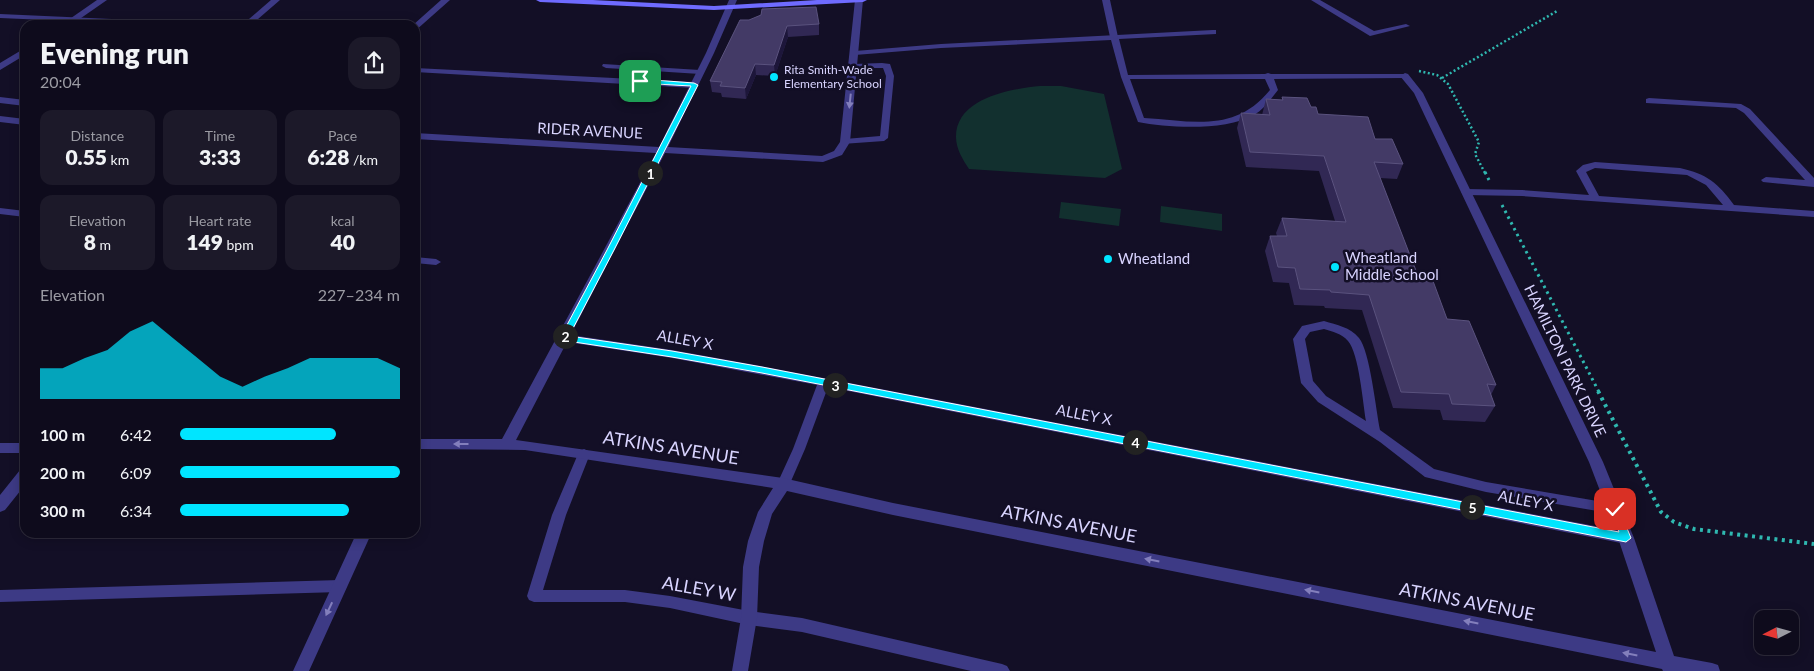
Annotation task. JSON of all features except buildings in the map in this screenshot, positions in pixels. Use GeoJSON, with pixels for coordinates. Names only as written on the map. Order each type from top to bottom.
{"type":"FeatureCollection","features":[{"type":"Feature","properties":{"kind":"main road"},"geometry":{"type":"LineString","coordinates":[[540,0],[733,2],[863,0]]}},
{"type":"Feature","properties":{"kind":"main road"},"geometry":{"type":"LineString","coordinates":[[690,0],[733,2]]}},
{"type":"Feature","properties":{"kind":"street"},"geometry":{"type":"LineString","coordinates":[[72,20],[103,0]]}},
{"type":"Feature","properties":{"kind":"street"},"geometry":{"type":"LineString","coordinates":[[252,20],[276,0]]}},
{"type":"Feature","properties":{"kind":"street"},"geometry":{"type":"LineString","coordinates":[[420,23],[446,0]]}},
{"type":"Feature","properties":{"kind":"street"},"geometry":{"type":"LineString","coordinates":[[845,142],[859,0]]}},
{"type":"Feature","properties":{"kind":"street"},"geometry":{"type":"LineString","coordinates":[[1106,0],[1114,37]]}},
{"type":"Feature","properties":{"kind":"street"},"geometry":{"type":"LineString","coordinates":[[507,444],[662,150],[733,2]]}},
{"type":"Feature","properties":{"kind":"street"},"geometry":{"type":"LineString","coordinates":[[0,68],[20,54]]}},
{"type":"Feature","properties":{"kind":"street","name":"HAMILTON PARK DRIVE"},"geometry":{"type":"LineString","coordinates":[[1405,76],[1418,93],[1596,462],[1626,538],[1669,666]]}},
{"type":"Feature","properties":{"kind":"street"},"geometry":{"type":"LineString","coordinates":[[0,100],[20,102]]}},
{"type":"Feature","properties":{"kind":"street","name":"RIDER AVENUE"},"geometry":{"type":"LineString","coordinates":[[420,136],[823,159],[838,153],[845,142]]}},
{"type":"Feature","properties":{"kind":"street"},"geometry":{"type":"LineString","coordinates":[[0,211],[20,213]]}},
{"type":"Feature","properties":{"kind":"street","name":"ATKINS AVENUE"},"geometry":{"type":"LineString","coordinates":[[420,444],[507,444],[783,484],[893,509],[1669,666],[1712,671]]}},
{"type":"Feature","properties":{"kind":"street"},"geometry":{"type":"LineString","coordinates":[[0,448],[20,448]]}},
{"type":"Feature","properties":{"kind":"street"},"geometry":{"type":"LineString","coordinates":[[0,506],[20,480]]}},
{"type":"Feature","properties":{"kind":"street"},"geometry":{"type":"LineString","coordinates":[[740,671],[749,618],[751,568],[756,541],[765,512],[783,484]]}},
{"type":"Feature","properties":{"kind":"street"},"geometry":{"type":"LineString","coordinates":[[301,671],[361,538]]}},
{"type":"Feature","properties":{"kind":"lane"},"geometry":{"type":"LineString","coordinates":[[1315,0],[1373,34],[1406,26]]}},
{"type":"Feature","properties":{"kind":"lane"},"geometry":{"type":"LineString","coordinates":[[0,16],[103,20]]}},
{"type":"Feature","properties":{"kind":"lane"},"geometry":{"type":"LineString","coordinates":[[855,53],[950,45],[1212,32]]}},
{"type":"Feature","properties":{"kind":"lane"},"geometry":{"type":"LineString","coordinates":[[1114,37],[1125,77],[1142,120],[1219,124],[1245,116],[1260,106],[1274,90],[1268,75]]}},
{"type":"Feature","properties":{"kind":"lane"},"geometry":{"type":"LineString","coordinates":[[621,67],[627,57]]}},
{"type":"Feature","properties":{"kind":"lane"},"geometry":{"type":"LineString","coordinates":[[606,66],[700,72]]}},
{"type":"Feature","properties":{"kind":"lane"},"geometry":{"type":"LineString","coordinates":[[845,142],[884,138],[890,76],[887,66],[854,66]]}},
{"type":"Feature","properties":{"kind":"lane"},"geometry":{"type":"LineString","coordinates":[[420,70],[694,85]]}},
{"type":"Feature","properties":{"kind":"lane"},"geometry":{"type":"LineString","coordinates":[[1125,77],[1405,76]]}},
{"type":"Feature","properties":{"kind":"lane"},"geometry":{"type":"LineString","coordinates":[[1649,101],[1738,106],[1747,111],[1813,184]]}},
{"type":"Feature","properties":{"kind":"lane"},"geometry":{"type":"LineString","coordinates":[[0,119],[20,121]]}},
{"type":"Feature","properties":{"kind":"lane"},"geometry":{"type":"LineString","coordinates":[[1595,198],[1581,171],[1586,167],[1595,165],[1680,171],[1693,174],[1714,185],[1731,208]]}},
{"type":"Feature","properties":{"kind":"lane"},"geometry":{"type":"LineString","coordinates":[[1766,180],[1813,184]]}},
{"type":"Feature","properties":{"kind":"lane"},"geometry":{"type":"LineString","coordinates":[[1466,192],[1595,198],[1814,214]]}},
{"type":"Feature","properties":{"kind":"lane"},"geometry":{"type":"LineString","coordinates":[[420,260],[436,262]]}},
{"type":"Feature","properties":{"kind":"lane"},"geometry":{"type":"LineString","coordinates":[[1374,433],[1363,366],[1355,341],[1344,331],[1324,325],[1306,329],[1299,339],[1307,383],[1322,399],[1430,473],[1486,487],[1615,509]]}},
{"type":"Feature","properties":{"kind":"lane","name":"ALLEY X"},"geometry":{"type":"LineString","coordinates":[[564,338],[672,354],[824,382],[1626,538]]}},
{"type":"Feature","properties":{"kind":"lane"},"geometry":{"type":"LineString","coordinates":[[783,484],[799,450],[824,382]]}},
{"type":"Feature","properties":{"kind":"lane","name":"ALLEY W"},"geometry":{"type":"LineString","coordinates":[[584,454],[559,515],[534,596],[625,596],[670,602],[749,618],[802,625],[1002,671]]}},
{"type":"Feature","properties":{"kind":"lane"},"geometry":{"type":"LineString","coordinates":[[0,596],[340,586]]}},
{"type":"Feature","properties":{"kind":"path"},"geometry":{"type":"LineString","coordinates":[[1442,78],[1558,11]]}},
{"type":"Feature","properties":{"kind":"path"},"geometry":{"type":"LineString","coordinates":[[1419,70],[1442,78],[1448,84],[1479,142],[1475,154],[1491,185]]}},
{"type":"Feature","properties":{"kind":"path"},"geometry":{"type":"LineString","coordinates":[[1498,198],[1661,512],[1674,522],[1694,529],[1814,544]]}},
{"type":"Feature","properties":{"kind":"green space"},"geometry":{"type":"Polygon","coordinates":[[[1040,86],[1061,86],[1104,94],[1122,169],[1105,178],[969,169],[960,154],[956,141],[958,124],[965,113],[987,98],[1001,93],[1040,86]]]}},
{"type":"Feature","properties":{"kind":"green space"},"geometry":{"type":"Polygon","coordinates":[[[1061,202],[1121,209],[1119,226],[1059,218],[1061,202]]]}},
{"type":"Feature","properties":{"kind":"green space"},"geometry":{"type":"Polygon","coordinates":[[[1161,206],[1222,214],[1222,231],[1160,222],[1161,206]]]}},
{"type":"Feature","properties":{"kind":"place","name":"Rita Smith-Wade Elementary School"},"geometry":{"type":"Point","coordinates":[774,77]}},
{"type":"Feature","properties":{"kind":"place","name":"Wheatland"},"geometry":{"type":"Point","coordinates":[1108,259]}},
{"type":"Feature","properties":{"kind":"place","name":"Wheatland Middle School"},"geometry":{"type":"Point","coordinates":[1335,267]}},
{"type":"Feature","properties":{"kind":"route"},"geometry":{"type":"LineString","coordinates":[[640,81],[694,85],[611,250],[564,338],[762,370],[1626,538],[1615,509]]}}]}
